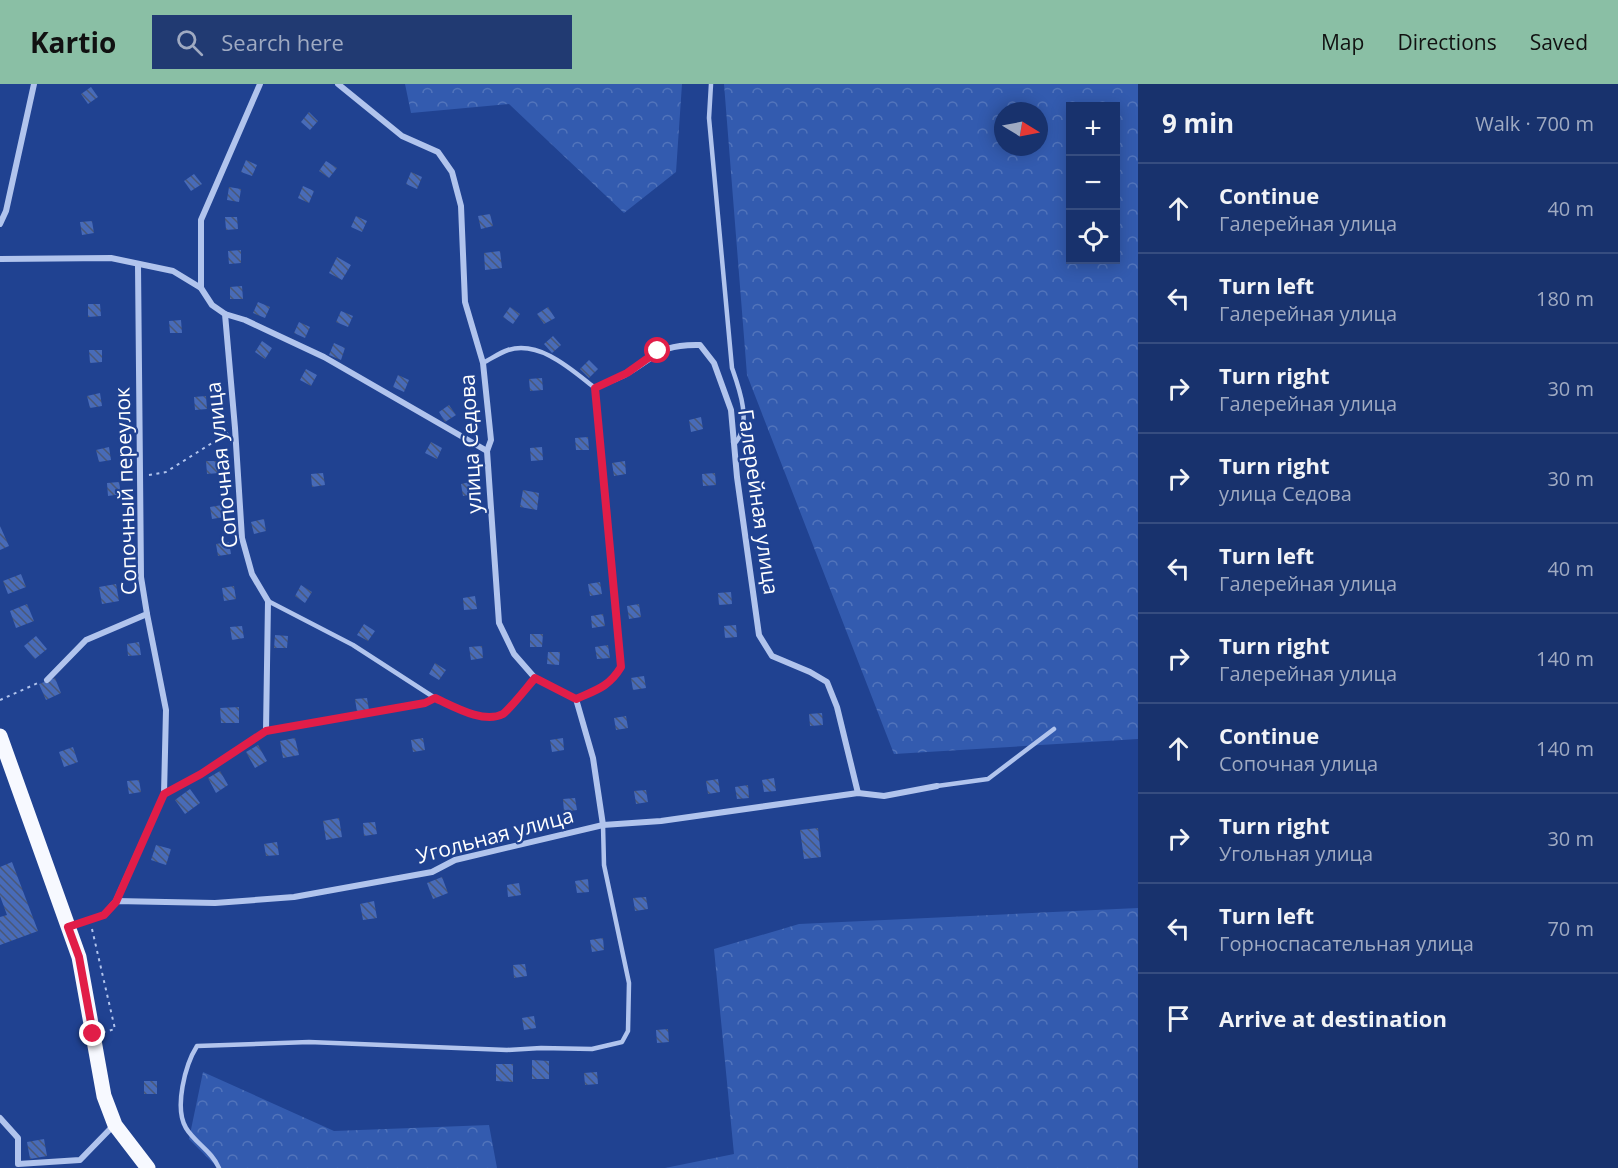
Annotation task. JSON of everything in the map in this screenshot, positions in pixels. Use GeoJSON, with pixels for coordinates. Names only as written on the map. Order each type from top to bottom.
{"type":"FeatureCollection","features":[{"type":"Feature","properties":{"kind":"main road"},"geometry":{"type":"LineString","coordinates":[[0,736],[79,957],[104,1096],[115,1125],[148,1168]]}},
{"type":"Feature","properties":{"kind":"street"},"geometry":{"type":"LineString","coordinates":[[0,224],[6,211],[34,84]]}},
{"type":"Feature","properties":{"kind":"street"},"geometry":{"type":"LineString","coordinates":[[201,288],[201,220],[260,84]]}},
{"type":"Feature","properties":{"kind":"street","name":"улица Седова"},"geometry":{"type":"LineString","coordinates":[[338,84],[402,136],[438,152],[452,172],[461,206],[465,302],[483,363],[491,440],[487,451],[499,623],[514,654],[535,678],[576,699]]}},
{"type":"Feature","properties":{"kind":"street"},"geometry":{"type":"LineString","coordinates":[[0,259],[111,258],[173,271],[201,288],[212,304],[225,314],[245,320],[324,357],[487,451]]}},
{"type":"Feature","properties":{"kind":"street","name":"Сопочный переулок"},"geometry":{"type":"LineString","coordinates":[[47,680],[86,640],[147,614],[141,577],[138,265]]}},
{"type":"Feature","properties":{"kind":"street","name":"Сопочная улица"},"geometry":{"type":"LineString","coordinates":[[225,314],[242,538],[252,574],[268,601]]}},
{"type":"Feature","properties":{"kind":"street","name":"Галерейная улица"},"geometry":{"type":"LineString","coordinates":[[595,388],[627,373],[658,351],[681,345],[700,345],[714,363],[730,410],[759,635],[772,656],[827,682],[837,707],[858,793]]}},
{"type":"Feature","properties":{"kind":"street"},"geometry":{"type":"LineString","coordinates":[[595,388],[621,667],[614,679],[603,687],[576,699],[593,758],[603,825]]}},
{"type":"Feature","properties":{"kind":"street"},"geometry":{"type":"LineString","coordinates":[[266,731],[268,601]]}},
{"type":"Feature","properties":{"kind":"street"},"geometry":{"type":"LineString","coordinates":[[68,927],[104,915],[116,902],[164,794],[166,710],[147,614]]}},
{"type":"Feature","properties":{"kind":"street"},"geometry":{"type":"LineString","coordinates":[[164,794],[201,774],[266,731],[425,703],[435,698],[472,715],[503,714],[535,678]]}},
{"type":"Feature","properties":{"kind":"street","name":"Угольная улица"},"geometry":{"type":"LineString","coordinates":[[116,902],[216,903],[294,897],[432,872],[456,860],[603,825],[662,821],[858,793],[884,796],[937,786]]}},
{"type":"Feature","properties":{"kind":"street"},"geometry":{"type":"LineString","coordinates":[[0,1118],[18,1138],[18,1164],[80,1160],[115,1125]]}},
{"type":"Feature","properties":{"kind":"lane"},"geometry":{"type":"LineString","coordinates":[[711,84],[709,118],[732,368],[743,399],[740,438],[734,442]]}},
{"type":"Feature","properties":{"kind":"lane"},"geometry":{"type":"LineString","coordinates":[[483,363],[509,350],[531,348],[546,354],[595,388]]}},
{"type":"Feature","properties":{"kind":"lane"},"geometry":{"type":"LineString","coordinates":[[268,601],[354,645],[435,698]]}},
{"type":"Feature","properties":{"kind":"lane"},"geometry":{"type":"LineString","coordinates":[[937,786],[988,779],[1054,729]]}},
{"type":"Feature","properties":{"kind":"lane"},"geometry":{"type":"LineString","coordinates":[[219,1168],[216,1160],[186,1128],[179,1113],[185,1072],[197,1046],[309,1042],[507,1050],[592,1049],[622,1042],[628,1030],[629,983],[604,865],[603,825]]}},
{"type":"Feature","properties":{"kind":"path"},"geometry":{"type":"LineString","coordinates":[[139,477],[166,472],[235,428]]}},
{"type":"Feature","properties":{"kind":"path"},"geometry":{"type":"LineString","coordinates":[[0,700],[47,680]]}},
{"type":"Feature","properties":{"kind":"path"},"geometry":{"type":"LineString","coordinates":[[90,919],[115,1029],[93,1034]]}},
{"type":"Feature","properties":{"kind":"green space"},"geometry":{"type":"Polygon","coordinates":[[[405,84],[682,84],[676,172],[624,213],[509,104],[411,113],[405,84]]]}},
{"type":"Feature","properties":{"kind":"green space"},"geometry":{"type":"Polygon","coordinates":[[[724,84],[1138,84],[1138,739],[894,754],[747,375],[724,84]]]}},
{"type":"Feature","properties":{"kind":"green space"},"geometry":{"type":"Polygon","coordinates":[[[1138,908],[1138,1168],[665,1168],[734,1154],[714,949],[799,924],[1138,908]]]}},
{"type":"Feature","properties":{"kind":"green space"},"geometry":{"type":"Polygon","coordinates":[[[203,1072],[334,1131],[489,1125],[497,1168],[218,1168],[189,1139],[203,1072]]]}},
{"type":"Feature","properties":{"kind":"building"},"geometry":{"type":"Polygon","coordinates":[[[91,87],[98,97],[88,104],[81,94],[91,87]]]}},
{"type":"Feature","properties":{"kind":"building"},"geometry":{"type":"Polygon","coordinates":[[[309,112],[318,121],[310,130],[301,122],[309,112]]]}},
{"type":"Feature","properties":{"kind":"building"},"geometry":{"type":"Polygon","coordinates":[[[246,160],[257,165],[252,176],[241,172],[246,160]]]}},
{"type":"Feature","properties":{"kind":"building"},"geometry":{"type":"Polygon","coordinates":[[[326,161],[337,168],[329,178],[319,171],[326,161]]]}},
{"type":"Feature","properties":{"kind":"building"},"geometry":{"type":"Polygon","coordinates":[[[411,172],[422,177],[417,189],[406,184],[411,172]]]}},
{"type":"Feature","properties":{"kind":"building"},"geometry":{"type":"Polygon","coordinates":[[[194,174],[202,184],[191,191],[184,181],[194,174]]]}},
{"type":"Feature","properties":{"kind":"building"},"geometry":{"type":"Polygon","coordinates":[[[303,186],[314,191],[309,203],[298,198],[303,186]]]}},
{"type":"Feature","properties":{"kind":"building"},"geometry":{"type":"Polygon","coordinates":[[[229,187],[241,189],[239,202],[227,200],[229,187]]]}},
{"type":"Feature","properties":{"kind":"building"},"geometry":{"type":"Polygon","coordinates":[[[490,214],[493,226],[481,229],[478,216],[490,214]]]}},
{"type":"Feature","properties":{"kind":"building"},"geometry":{"type":"Polygon","coordinates":[[[356,216],[367,221],[362,232],[351,227],[356,216]]]}},
{"type":"Feature","properties":{"kind":"building"},"geometry":{"type":"Polygon","coordinates":[[[225,217],[237,217],[238,229],[226,230],[225,217]]]}},
{"type":"Feature","properties":{"kind":"building"},"geometry":{"type":"Polygon","coordinates":[[[92,221],[94,233],[82,235],[80,222],[92,221]]]}},
{"type":"Feature","properties":{"kind":"building"},"geometry":{"type":"Polygon","coordinates":[[[241,250],[241,263],[229,264],[228,251],[241,250]]]}},
{"type":"Feature","properties":{"kind":"building"},"geometry":{"type":"Polygon","coordinates":[[[500,251],[502,268],[485,270],[484,253],[500,251]]]}},
{"type":"Feature","properties":{"kind":"building"},"geometry":{"type":"Polygon","coordinates":[[[337,257],[351,265],[342,280],[329,273],[337,257]]]}},
{"type":"Feature","properties":{"kind":"building"},"geometry":{"type":"Polygon","coordinates":[[[242,286],[243,299],[230,299],[230,287],[242,286]]]}},
{"type":"Feature","properties":{"kind":"building"},"geometry":{"type":"Polygon","coordinates":[[[258,302],[270,307],[265,318],[253,313],[258,302]]]}},
{"type":"Feature","properties":{"kind":"building"},"geometry":{"type":"Polygon","coordinates":[[[88,304],[100,304],[101,316],[88,317],[88,304]]]}},
{"type":"Feature","properties":{"kind":"building"},"geometry":{"type":"Polygon","coordinates":[[[510,307],[520,314],[513,324],[503,317],[510,307]]]}},
{"type":"Feature","properties":{"kind":"building"},"geometry":{"type":"Polygon","coordinates":[[[548,307],[555,318],[544,324],[537,314],[548,307]]]}},
{"type":"Feature","properties":{"kind":"building"},"geometry":{"type":"Polygon","coordinates":[[[341,311],[353,316],[348,327],[336,322],[341,311]]]}},
{"type":"Feature","properties":{"kind":"building"},"geometry":{"type":"Polygon","coordinates":[[[181,320],[182,333],[170,333],[169,321],[181,320]]]}},
{"type":"Feature","properties":{"kind":"building"},"geometry":{"type":"Polygon","coordinates":[[[299,322],[310,327],[305,338],[294,333],[299,322]]]}},
{"type":"Feature","properties":{"kind":"building"},"geometry":{"type":"Polygon","coordinates":[[[553,336],[561,345],[552,353],[544,344],[553,336]]]}},
{"type":"Feature","properties":{"kind":"building"},"geometry":{"type":"Polygon","coordinates":[[[262,341],[272,348],[265,359],[255,352],[262,341]]]}},
{"type":"Feature","properties":{"kind":"building"},"geometry":{"type":"Polygon","coordinates":[[[334,343],[345,348],[341,360],[329,355],[334,343]]]}},
{"type":"Feature","properties":{"kind":"building"},"geometry":{"type":"Polygon","coordinates":[[[89,350],[102,350],[102,362],[90,363],[89,350]]]}},
{"type":"Feature","properties":{"kind":"building"},"geometry":{"type":"Polygon","coordinates":[[[589,360],[598,369],[589,378],[580,369],[589,360]]]}},
{"type":"Feature","properties":{"kind":"building"},"geometry":{"type":"Polygon","coordinates":[[[306,369],[317,375],[311,386],[300,380],[306,369]]]}},
{"type":"Feature","properties":{"kind":"building"},"geometry":{"type":"Polygon","coordinates":[[[398,375],[409,380],[404,392],[393,387],[398,375]]]}},
{"type":"Feature","properties":{"kind":"building"},"geometry":{"type":"Polygon","coordinates":[[[542,378],[543,390],[530,391],[529,379],[542,378]]]}},
{"type":"Feature","properties":{"kind":"building"},"geometry":{"type":"Polygon","coordinates":[[[100,393],[102,406],[90,408],[87,396],[100,393]]]}},
{"type":"Feature","properties":{"kind":"building"},"geometry":{"type":"Polygon","coordinates":[[[206,396],[207,409],[195,410],[194,397],[206,396]]]}},
{"type":"Feature","properties":{"kind":"building"},"geometry":{"type":"Polygon","coordinates":[[[449,405],[456,415],[445,422],[439,412],[449,405]]]}},
{"type":"Feature","properties":{"kind":"building"},"geometry":{"type":"Polygon","coordinates":[[[701,417],[703,429],[691,432],[689,420],[701,417]]]}},
{"type":"Feature","properties":{"kind":"building"},"geometry":{"type":"Polygon","coordinates":[[[588,437],[589,450],[576,450],[575,438],[588,437]]]}},
{"type":"Feature","properties":{"kind":"building"},"geometry":{"type":"Polygon","coordinates":[[[431,442],[442,448],[437,459],[425,453],[431,442]]]}},
{"type":"Feature","properties":{"kind":"building"},"geometry":{"type":"Polygon","coordinates":[[[109,447],[111,460],[99,462],[96,450],[109,447]]]}},
{"type":"Feature","properties":{"kind":"building"},"geometry":{"type":"Polygon","coordinates":[[[542,447],[543,460],[531,461],[530,448],[542,447]]]}},
{"type":"Feature","properties":{"kind":"building"},"geometry":{"type":"Polygon","coordinates":[[[206,461],[219,461],[219,473],[207,474],[206,461]]]}},
{"type":"Feature","properties":{"kind":"building"},"geometry":{"type":"Polygon","coordinates":[[[625,461],[626,474],[614,476],[612,463],[625,461]]]}},
{"type":"Feature","properties":{"kind":"building"},"geometry":{"type":"Polygon","coordinates":[[[323,473],[325,485],[312,487],[311,474],[323,473]]]}},
{"type":"Feature","properties":{"kind":"building"},"geometry":{"type":"Polygon","coordinates":[[[715,473],[716,485],[703,486],[702,474],[715,473]]]}},
{"type":"Feature","properties":{"kind":"building"},"geometry":{"type":"Polygon","coordinates":[[[474,481],[476,494],[463,496],[461,484],[474,481]]]}},
{"type":"Feature","properties":{"kind":"building"},"geometry":{"type":"Polygon","coordinates":[[[119,482],[121,494],[108,496],[107,483],[119,482]]]}},
{"type":"Feature","properties":{"kind":"building"},"geometry":{"type":"Polygon","coordinates":[[[523,490],[539,493],[537,510],[520,507],[523,490]]]}},
{"type":"Feature","properties":{"kind":"building"},"geometry":{"type":"Polygon","coordinates":[[[222,505],[224,517],[212,519],[210,507],[222,505]]]}},
{"type":"Feature","properties":{"kind":"building"},"geometry":{"type":"Polygon","coordinates":[[[264,519],[266,531],[254,534],[251,522],[264,519]]]}},
{"type":"Feature","properties":{"kind":"building"},"geometry":{"type":"Polygon","coordinates":[[[0,526],[9,546],[0,550],[0,526]]]}},
{"type":"Feature","properties":{"kind":"building"},"geometry":{"type":"Polygon","coordinates":[[[229,542],[231,554],[218,556],[216,544],[229,542]]]}},
{"type":"Feature","properties":{"kind":"building"},"geometry":{"type":"Polygon","coordinates":[[[21,574],[26,587],[8,594],[3,581],[21,574]]]}},
{"type":"Feature","properties":{"kind":"building"},"geometry":{"type":"Polygon","coordinates":[[[600,582],[602,594],[590,596],[588,584],[600,582]]]}},
{"type":"Feature","properties":{"kind":"building"},"geometry":{"type":"Polygon","coordinates":[[[116,584],[119,601],[102,604],[99,587],[116,584]]]}},
{"type":"Feature","properties":{"kind":"building"},"geometry":{"type":"Polygon","coordinates":[[[301,585],[312,592],[305,603],[295,596],[301,585]]]}},
{"type":"Feature","properties":{"kind":"building"},"geometry":{"type":"Polygon","coordinates":[[[234,586],[236,599],[224,601],[222,588],[234,586]]]}},
{"type":"Feature","properties":{"kind":"building"},"geometry":{"type":"Polygon","coordinates":[[[731,592],[732,604],[719,605],[718,593],[731,592]]]}},
{"type":"Feature","properties":{"kind":"building"},"geometry":{"type":"Polygon","coordinates":[[[475,596],[477,609],[464,610],[463,598],[475,596]]]}},
{"type":"Feature","properties":{"kind":"building"},"geometry":{"type":"Polygon","coordinates":[[[27,604],[34,621],[16,628],[10,611],[27,604]]]}},
{"type":"Feature","properties":{"kind":"building"},"geometry":{"type":"Polygon","coordinates":[[[639,604],[641,617],[629,619],[627,606],[639,604]]]}},
{"type":"Feature","properties":{"kind":"building"},"geometry":{"type":"Polygon","coordinates":[[[603,614],[605,626],[592,628],[591,616],[603,614]]]}},
{"type":"Feature","properties":{"kind":"building"},"geometry":{"type":"Polygon","coordinates":[[[364,624],[375,631],[368,641],[357,635],[364,624]]]}},
{"type":"Feature","properties":{"kind":"building"},"geometry":{"type":"Polygon","coordinates":[[[736,625],[737,637],[725,638],[724,626],[736,625]]]}},
{"type":"Feature","properties":{"kind":"building"},"geometry":{"type":"Polygon","coordinates":[[[242,626],[244,638],[232,640],[230,627],[242,626]]]}},
{"type":"Feature","properties":{"kind":"building"},"geometry":{"type":"Polygon","coordinates":[[[530,634],[543,634],[542,647],[530,647],[530,634]]]}},
{"type":"Feature","properties":{"kind":"building"},"geometry":{"type":"Polygon","coordinates":[[[275,635],[288,636],[287,648],[274,648],[275,635]]]}},
{"type":"Feature","properties":{"kind":"building"},"geometry":{"type":"Polygon","coordinates":[[[36,636],[47,649],[35,659],[24,646],[36,636]]]}},
{"type":"Feature","properties":{"kind":"building"},"geometry":{"type":"Polygon","coordinates":[[[139,642],[141,655],[128,656],[127,644],[139,642]]]}},
{"type":"Feature","properties":{"kind":"building"},"geometry":{"type":"Polygon","coordinates":[[[608,645],[610,658],[597,659],[595,647],[608,645]]]}},
{"type":"Feature","properties":{"kind":"building"},"geometry":{"type":"Polygon","coordinates":[[[482,646],[483,658],[471,660],[469,647],[482,646]]]}},
{"type":"Feature","properties":{"kind":"building"},"geometry":{"type":"Polygon","coordinates":[[[548,652],[560,652],[559,665],[547,664],[548,652]]]}},
{"type":"Feature","properties":{"kind":"building"},"geometry":{"type":"Polygon","coordinates":[[[435,663],[446,670],[439,680],[429,674],[435,663]]]}},
{"type":"Feature","properties":{"kind":"building"},"geometry":{"type":"Polygon","coordinates":[[[644,676],[646,688],[633,690],[631,678],[644,676]]]}},
{"type":"Feature","properties":{"kind":"building"},"geometry":{"type":"Polygon","coordinates":[[[55,678],[61,693],[46,700],[39,684],[55,678]]]}},
{"type":"Feature","properties":{"kind":"building"},"geometry":{"type":"Polygon","coordinates":[[[367,698],[369,710],[357,712],[355,699],[367,698]]]}},
{"type":"Feature","properties":{"kind":"building"},"geometry":{"type":"Polygon","coordinates":[[[239,707],[239,723],[221,723],[220,708],[239,707]]]}},
{"type":"Feature","properties":{"kind":"building"},"geometry":{"type":"Polygon","coordinates":[[[822,713],[823,725],[810,726],[809,714],[822,713]]]}},
{"type":"Feature","properties":{"kind":"building"},"geometry":{"type":"Polygon","coordinates":[[[626,716],[628,728],[616,730],[614,718],[626,716]]]}},
{"type":"Feature","properties":{"kind":"building"},"geometry":{"type":"Polygon","coordinates":[[[295,738],[299,755],[283,758],[280,741],[295,738]]]}},
{"type":"Feature","properties":{"kind":"building"},"geometry":{"type":"Polygon","coordinates":[[[423,738],[425,750],[413,752],[411,740],[423,738]]]}},
{"type":"Feature","properties":{"kind":"building"},"geometry":{"type":"Polygon","coordinates":[[[563,738],[564,750],[552,752],[550,740],[563,738]]]}},
{"type":"Feature","properties":{"kind":"building"},"geometry":{"type":"Polygon","coordinates":[[[258,745],[267,761],[255,768],[246,752],[258,745]]]}},
{"type":"Feature","properties":{"kind":"building"},"geometry":{"type":"Polygon","coordinates":[[[73,747],[78,762],[64,767],[59,752],[73,747]]]}},
{"type":"Feature","properties":{"kind":"building"},"geometry":{"type":"Polygon","coordinates":[[[220,771],[228,785],[216,793],[208,778],[220,771]]]}},
{"type":"Feature","properties":{"kind":"building"},"geometry":{"type":"Polygon","coordinates":[[[774,778],[776,791],[764,792],[762,780],[774,778]]]}},
{"type":"Feature","properties":{"kind":"building"},"geometry":{"type":"Polygon","coordinates":[[[718,779],[720,792],[708,794],[706,781],[718,779]]]}},
{"type":"Feature","properties":{"kind":"building"},"geometry":{"type":"Polygon","coordinates":[[[139,780],[141,792],[129,794],[127,781],[139,780]]]}},
{"type":"Feature","properties":{"kind":"building"},"geometry":{"type":"Polygon","coordinates":[[[748,785],[749,798],[737,799],[735,787],[748,785]]]}},
{"type":"Feature","properties":{"kind":"building"},"geometry":{"type":"Polygon","coordinates":[[[190,789],[200,803],[185,814],[175,800],[190,789]]]}},
{"type":"Feature","properties":{"kind":"building"},"geometry":{"type":"Polygon","coordinates":[[[646,790],[648,802],[636,804],[634,791],[646,790]]]}},
{"type":"Feature","properties":{"kind":"building"},"geometry":{"type":"Polygon","coordinates":[[[575,798],[577,810],[564,812],[563,799],[575,798]]]}},
{"type":"Feature","properties":{"kind":"building"},"geometry":{"type":"Polygon","coordinates":[[[339,818],[342,837],[326,840],[323,821],[339,818]]]}},
{"type":"Feature","properties":{"kind":"building"},"geometry":{"type":"Polygon","coordinates":[[[375,822],[377,834],[364,836],[363,823],[375,822]]]}},
{"type":"Feature","properties":{"kind":"building"},"geometry":{"type":"Polygon","coordinates":[[[818,828],[821,857],[804,859],[800,830],[818,828]]]}},
{"type":"Feature","properties":{"kind":"building"},"geometry":{"type":"Polygon","coordinates":[[[277,842],[279,855],[266,856],[264,844],[277,842]]]}},
{"type":"Feature","properties":{"kind":"building"},"geometry":{"type":"Polygon","coordinates":[[[156,845],[171,849],[166,865],[151,860],[156,845]]]}},
{"type":"Feature","properties":{"kind":"building"},"geometry":{"type":"Polygon","coordinates":[[[12,862],[38,931],[0,945],[0,917],[7,915],[0,896],[0,867],[12,862]]]}},
{"type":"Feature","properties":{"kind":"building"},"geometry":{"type":"Polygon","coordinates":[[[442,877],[448,893],[433,899],[427,883],[442,877]]]}},
{"type":"Feature","properties":{"kind":"building"},"geometry":{"type":"Polygon","coordinates":[[[588,879],[589,892],[577,893],[575,881],[588,879]]]}},
{"type":"Feature","properties":{"kind":"building"},"geometry":{"type":"Polygon","coordinates":[[[519,883],[521,895],[508,897],[507,885],[519,883]]]}},
{"type":"Feature","properties":{"kind":"building"},"geometry":{"type":"Polygon","coordinates":[[[646,897],[648,909],[635,911],[633,898],[646,897]]]}},
{"type":"Feature","properties":{"kind":"building"},"geometry":{"type":"Polygon","coordinates":[[[374,901],[377,918],[363,920],[360,904],[374,901]]]}},
{"type":"Feature","properties":{"kind":"building"},"geometry":{"type":"Polygon","coordinates":[[[603,938],[604,950],[592,952],[590,940],[603,938]]]}},
{"type":"Feature","properties":{"kind":"building"},"geometry":{"type":"Polygon","coordinates":[[[525,964],[527,976],[514,978],[513,965],[525,964]]]}},
{"type":"Feature","properties":{"kind":"building"},"geometry":{"type":"Polygon","coordinates":[[[534,1016],[536,1028],[524,1030],[522,1018],[534,1016]]]}},
{"type":"Feature","properties":{"kind":"building"},"geometry":{"type":"Polygon","coordinates":[[[668,1029],[669,1042],[657,1043],[656,1030],[668,1029]]]}},
{"type":"Feature","properties":{"kind":"building"},"geometry":{"type":"Polygon","coordinates":[[[532,1060],[549,1061],[549,1079],[532,1079],[532,1060]]]}},
{"type":"Feature","properties":{"kind":"building"},"geometry":{"type":"Polygon","coordinates":[[[496,1064],[513,1064],[513,1082],[496,1081],[496,1064]]]}},
{"type":"Feature","properties":{"kind":"building"},"geometry":{"type":"Polygon","coordinates":[[[597,1072],[598,1084],[585,1085],[584,1073],[597,1072]]]}},
{"type":"Feature","properties":{"kind":"building"},"geometry":{"type":"Polygon","coordinates":[[[144,1081],[157,1081],[157,1094],[144,1094],[144,1081]]]}},
{"type":"Feature","properties":{"kind":"building"},"geometry":{"type":"Polygon","coordinates":[[[44,1139],[47,1156],[30,1159],[27,1142],[44,1139]]]}},
{"type":"Feature","properties":{"kind":"route"},"geometry":{"type":"LineString","coordinates":[[93,1034],[79,957],[68,927],[104,915],[116,902],[164,794],[201,774],[266,731],[425,703],[435,698],[472,715],[503,714],[535,678],[576,699],[603,687],[614,679],[621,667],[595,388],[627,373],[658,351]]}}]}
